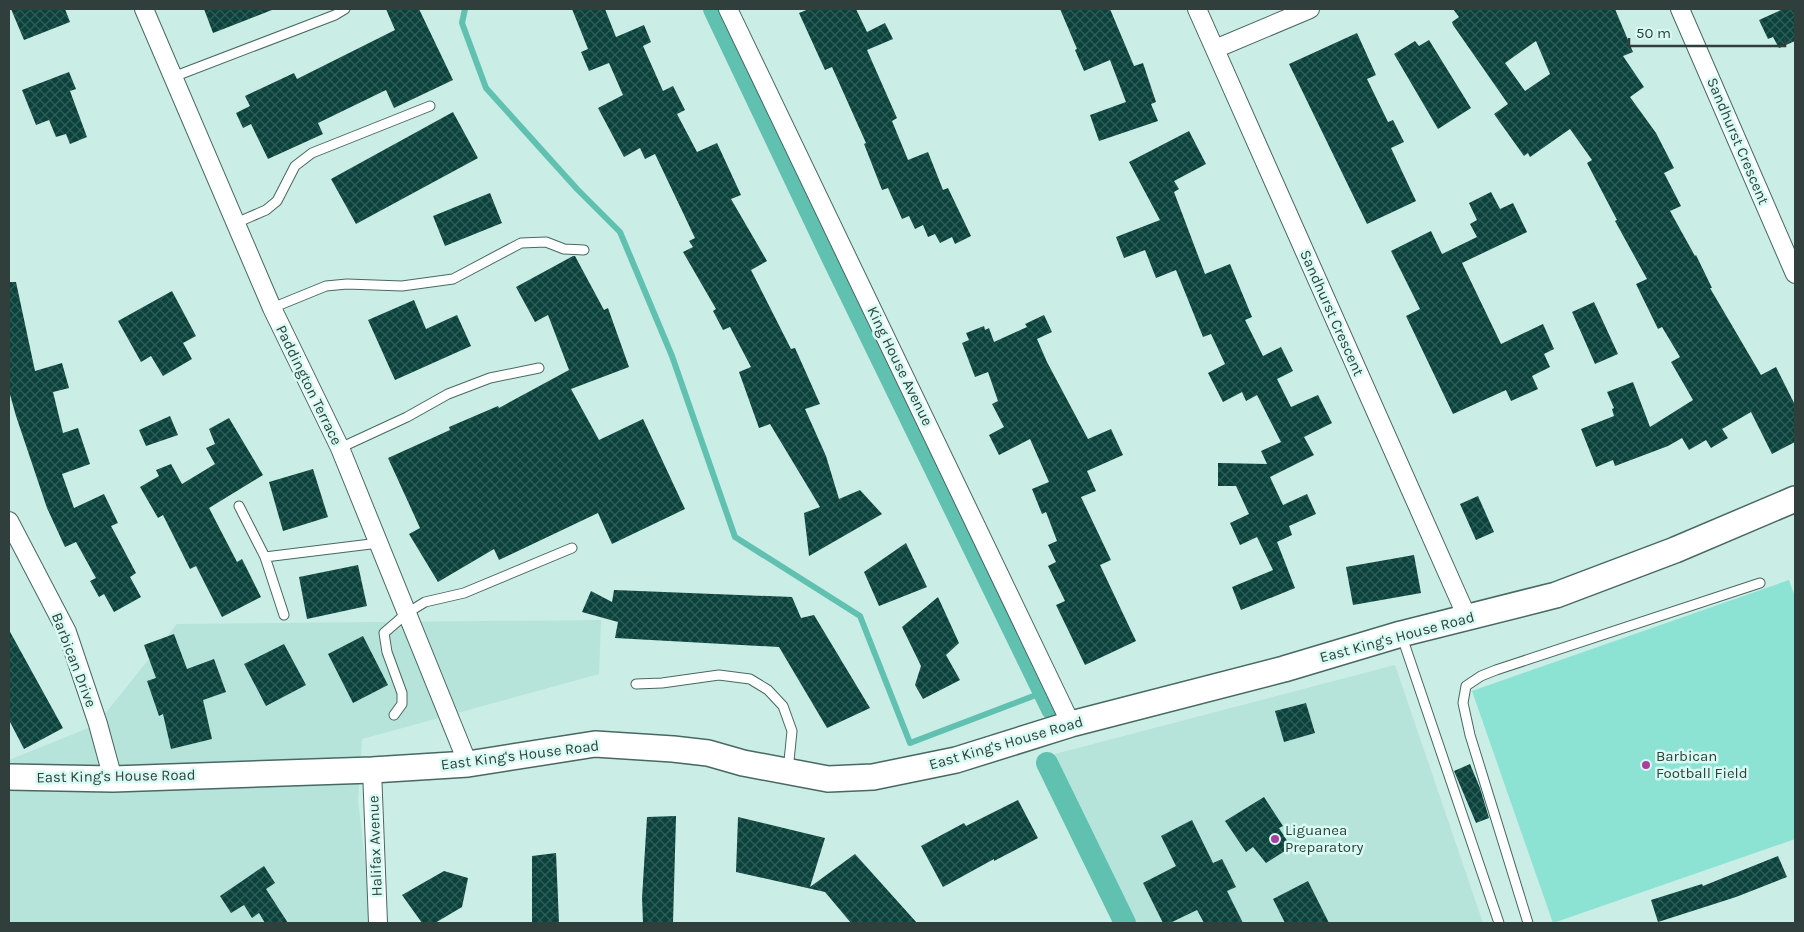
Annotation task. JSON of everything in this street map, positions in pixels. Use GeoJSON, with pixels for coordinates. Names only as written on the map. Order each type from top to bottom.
{"type":"FeatureCollection","features":[{"type":"Feature","properties":{"kind":"main road","name":"East King's House Road"},"geometry":{"type":"LineString","coordinates":[[9,777],[113,779],[372,770],[468,764],[595,744],[708,753],[743,763],[828,779],[873,777],[956,760],[1071,724],[1284,669],[1401,634],[1556,595],[1675,550],[1795,499]]}},
{"type":"Feature","properties":{"kind":"street","name":"Paddington Terrace"},"geometry":{"type":"LineString","coordinates":[[144,9],[272,308],[340,448],[468,764]]}},
{"type":"Feature","properties":{"kind":"street","name":"King House Avenue"},"geometry":{"type":"LineString","coordinates":[[728,9],[1071,724]]}},
{"type":"Feature","properties":{"kind":"street","name":"Sandhurst Crescent"},"geometry":{"type":"LineString","coordinates":[[1197,9],[1467,617]]}},
{"type":"Feature","properties":{"kind":"street"},"geometry":{"type":"LineString","coordinates":[[1215,49],[1310,9]]}},
{"type":"Feature","properties":{"kind":"street","name":"Sandhurst Crescent"},"geometry":{"type":"LineString","coordinates":[[1680,9],[1795,274]]}},
{"type":"Feature","properties":{"kind":"street","name":"Barbican Drive"},"geometry":{"type":"LineString","coordinates":[[9,521],[67,632],[98,724],[113,779]]}},
{"type":"Feature","properties":{"kind":"street","name":"Halifax Avenue"},"geometry":{"type":"LineString","coordinates":[[372,770],[378,923]]}},
{"type":"Feature","properties":{"kind":"lane"},"geometry":{"type":"LineString","coordinates":[[173,77],[335,15],[344,9]]}},
{"type":"Feature","properties":{"kind":"lane"},"geometry":{"type":"LineString","coordinates":[[236,223],[266,210],[277,200],[295,166],[312,153],[430,106]]}},
{"type":"Feature","properties":{"kind":"lane"},"geometry":{"type":"LineString","coordinates":[[272,308],[326,286],[347,284],[402,286],[453,279],[521,243],[546,242],[564,249],[584,250]]}},
{"type":"Feature","properties":{"kind":"lane"},"geometry":{"type":"LineString","coordinates":[[340,448],[407,417],[448,394],[490,378],[539,368]]}},
{"type":"Feature","properties":{"kind":"lane"},"geometry":{"type":"LineString","coordinates":[[239,506],[265,557],[284,615]]}},
{"type":"Feature","properties":{"kind":"lane"},"geometry":{"type":"LineString","coordinates":[[265,557],[379,543]]}},
{"type":"Feature","properties":{"kind":"lane"},"geometry":{"type":"LineString","coordinates":[[394,715],[402,704],[402,693],[387,652],[384,633],[407,612],[425,602],[464,593],[572,548]]}},
{"type":"Feature","properties":{"kind":"lane"},"geometry":{"type":"LineString","coordinates":[[1528,923],[1470,735],[1464,703],[1466,686],[1481,676],[1496,670],[1760,583]]}},
{"type":"Feature","properties":{"kind":"lane"},"geometry":{"type":"LineString","coordinates":[[1401,634],[1499,923]]}},
{"type":"Feature","properties":{"kind":"lane"},"geometry":{"type":"LineString","coordinates":[[636,684],[720,675],[750,679],[768,690],[783,706],[792,731],[788,771]]}},
{"type":"Feature","properties":{"kind":"shaded area"},"geometry":{"type":"Polygon","coordinates":[[[601,620],[599,674],[362,739],[358,800],[372,923],[9,923],[9,760],[96,725],[177,624],[601,620]]]}},
{"type":"Feature","properties":{"kind":"shaded area","name":"Liguanea Preparatory"},"geometry":{"type":"Polygon","coordinates":[[[1395,665],[1483,923],[1137,923],[1055,754],[1395,665]]]}},
{"type":"Feature","properties":{"kind":"green space","name":"Barbican Football Field"},"geometry":{"type":"Polygon","coordinates":[[[1789,580],[1795,597],[1795,839],[1553,923],[1472,691],[1789,580]]]}},
{"type":"Feature","properties":{"kind":"building"},"geometry":{"type":"Polygon","coordinates":[[[11,9],[65,9],[70,22],[24,40],[11,9]]]}},
{"type":"Feature","properties":{"kind":"building"},"geometry":{"type":"Polygon","coordinates":[[[204,9],[272,9],[272,10],[213,33],[204,9]]]}},
{"type":"Feature","properties":{"kind":"building"},"geometry":{"type":"Polygon","coordinates":[[[386,9],[419,9],[453,80],[394,108],[386,90],[318,123],[323,134],[268,159],[251,124],[243,128],[236,113],[250,106],[245,96],[294,73],[297,79],[395,30],[386,9]]]}},
{"type":"Feature","properties":{"kind":"building"},"geometry":{"type":"Polygon","coordinates":[[[572,9],[605,9],[616,37],[644,25],[651,42],[643,46],[663,91],[673,86],[685,110],[677,114],[697,152],[717,143],[741,195],[731,199],[767,261],[751,270],[791,349],[795,348],[820,404],[805,409],[826,456],[839,499],[860,490],[882,514],[809,556],[804,513],[820,507],[770,424],[759,428],[739,372],[751,367],[730,327],[723,330],[713,311],[716,309],[683,252],[693,247],[689,241],[695,238],[655,154],[645,159],[640,148],[624,157],[598,108],[623,95],[609,63],[589,71],[581,52],[588,49],[572,9]]]}},
{"type":"Feature","properties":{"kind":"building"},"geometry":{"type":"Polygon","coordinates":[[[809,9],[856,9],[867,32],[885,23],[893,39],[867,50],[897,118],[892,121],[908,160],[928,152],[943,190],[948,188],[971,236],[955,244],[952,237],[940,243],[935,234],[928,237],[923,225],[915,229],[909,216],[902,219],[888,188],[882,190],[864,144],[866,143],[832,67],[825,70],[799,13],[809,9]]]}},
{"type":"Feature","properties":{"kind":"building"},"geometry":{"type":"Polygon","coordinates":[[[1060,9],[1110,9],[1134,66],[1143,63],[1156,102],[1151,104],[1158,121],[1099,141],[1090,115],[1126,102],[1110,60],[1084,71],[1060,9]]]}},
{"type":"Feature","properties":{"kind":"building"},"geometry":{"type":"Polygon","coordinates":[[[1453,9],[1615,9],[1633,52],[1623,56],[1644,87],[1630,97],[1656,133],[1674,168],[1664,173],[1681,206],[1670,211],[1696,255],[1712,288],[1710,288],[1761,375],[1776,367],[1795,405],[1795,442],[1772,454],[1751,412],[1722,429],[1728,438],[1711,448],[1706,440],[1689,450],[1682,438],[1668,446],[1615,466],[1613,460],[1596,467],[1581,429],[1614,416],[1612,409],[1614,408],[1607,392],[1633,382],[1650,427],[1693,400],[1671,362],[1680,357],[1662,327],[1658,329],[1636,284],[1647,279],[1615,221],[1617,220],[1587,163],[1592,160],[1570,129],[1530,157],[1528,153],[1524,156],[1494,114],[1508,104],[1453,25],[1452,22],[1459,17],[1453,9]],[[1536,41],[1505,63],[1525,91],[1550,74],[1536,41]]]}},
{"type":"Feature","properties":{"kind":"building"},"geometry":{"type":"Polygon","coordinates":[[[1783,9],[1795,9],[1795,41],[1779,48],[1773,37],[1768,39],[1759,20],[1783,9]]]}},
{"type":"Feature","properties":{"kind":"building"},"geometry":{"type":"Polygon","coordinates":[[[1357,33],[1376,75],[1367,79],[1388,122],[1393,120],[1404,142],[1391,148],[1416,201],[1367,224],[1289,64],[1357,33]]]}},
{"type":"Feature","properties":{"kind":"building"},"geometry":{"type":"Polygon","coordinates":[[[1429,40],[1471,108],[1438,129],[1394,54],[1415,41],[1419,46],[1429,40]]]}},
{"type":"Feature","properties":{"kind":"building"},"geometry":{"type":"Polygon","coordinates":[[[69,72],[76,89],[70,91],[87,137],[70,144],[66,134],[56,137],[49,120],[36,125],[22,90],[69,72]]]}},
{"type":"Feature","properties":{"kind":"building"},"geometry":{"type":"Polygon","coordinates":[[[453,112],[478,158],[356,224],[331,179],[453,112]]]}},
{"type":"Feature","properties":{"kind":"building"},"geometry":{"type":"Polygon","coordinates":[[[1189,131],[1206,164],[1174,181],[1179,189],[1174,192],[1205,274],[1230,264],[1252,317],[1245,320],[1263,356],[1281,347],[1293,371],[1277,379],[1291,407],[1318,395],[1332,423],[1304,437],[1314,455],[1270,477],[1283,505],[1307,494],[1316,514],[1289,526],[1292,535],[1277,542],[1295,588],[1241,610],[1232,587],[1273,570],[1257,537],[1240,545],[1230,523],[1249,514],[1236,486],[1218,486],[1218,463],[1267,464],[1261,451],[1281,442],[1257,395],[1246,401],[1242,392],[1223,402],[1208,373],[1225,364],[1211,334],[1203,337],[1176,270],[1156,278],[1145,250],[1124,258],[1116,237],[1160,220],[1129,162],[1189,131]]]}},
{"type":"Feature","properties":{"kind":"building"},"geometry":{"type":"Polygon","coordinates":[[[1491,192],[1500,209],[1513,203],[1527,232],[1462,263],[1501,344],[1543,324],[1554,349],[1544,354],[1550,367],[1532,376],[1538,389],[1511,401],[1506,390],[1453,414],[1406,316],[1420,309],[1391,251],[1431,231],[1442,254],[1477,237],[1470,224],[1477,220],[1469,203],[1491,192]]]}},
{"type":"Feature","properties":{"kind":"building"},"geometry":{"type":"Polygon","coordinates":[[[490,193],[502,223],[445,246],[433,216],[490,193]]]}},
{"type":"Feature","properties":{"kind":"building"},"geometry":{"type":"Polygon","coordinates":[[[575,256],[604,310],[608,308],[629,367],[571,389],[599,440],[643,419],[685,509],[612,544],[598,513],[499,560],[494,549],[438,582],[409,534],[420,528],[388,458],[450,430],[449,427],[498,406],[499,408],[569,370],[548,315],[535,322],[516,287],[575,256]]]}},
{"type":"Feature","properties":{"kind":"building"},"geometry":{"type":"Polygon","coordinates":[[[9,282],[16,282],[35,371],[62,363],[69,388],[53,392],[63,433],[78,428],[90,464],[62,474],[74,508],[104,494],[118,523],[111,526],[136,573],[130,577],[141,597],[114,612],[104,594],[99,597],[90,581],[96,578],[76,542],[65,547],[47,508],[16,416],[9,391],[9,282]]]}},
{"type":"Feature","properties":{"kind":"building"},"geometry":{"type":"Polygon","coordinates":[[[172,291],[196,336],[183,343],[192,359],[163,376],[151,356],[141,362],[118,321],[172,291]]]}},
{"type":"Feature","properties":{"kind":"building"},"geometry":{"type":"Polygon","coordinates":[[[414,300],[426,329],[457,315],[471,346],[395,380],[368,320],[414,300]]]}},
{"type":"Feature","properties":{"kind":"building"},"geometry":{"type":"Polygon","coordinates":[[[1594,302],[1618,354],[1595,364],[1572,312],[1594,302]]]}},
{"type":"Feature","properties":{"kind":"building"},"geometry":{"type":"Polygon","coordinates":[[[1044,315],[1052,332],[1037,339],[1047,362],[1088,439],[1111,429],[1123,455],[1087,471],[1096,491],[1081,497],[1111,560],[1100,565],[1136,641],[1085,665],[1056,605],[1065,601],[1048,566],[1056,562],[1048,545],[1057,541],[1046,512],[1042,514],[1032,489],[1049,482],[1030,439],[999,455],[989,435],[1004,427],[992,404],[998,401],[988,372],[975,377],[962,343],[969,340],[966,333],[984,326],[985,330],[989,328],[994,342],[1027,327],[1025,324],[1044,315]]]}},
{"type":"Feature","properties":{"kind":"building"},"geometry":{"type":"Polygon","coordinates":[[[170,416],[178,435],[146,446],[139,430],[170,416]]]}},
{"type":"Feature","properties":{"kind":"building"},"geometry":{"type":"Polygon","coordinates":[[[229,418],[263,475],[209,508],[237,562],[242,559],[261,597],[222,617],[196,566],[190,569],[163,515],[158,518],[140,487],[159,476],[156,470],[171,464],[182,484],[215,464],[206,448],[215,444],[209,429],[229,418]]]}},
{"type":"Feature","properties":{"kind":"building"},"geometry":{"type":"Polygon","coordinates":[[[313,469],[328,517],[283,531],[269,482],[313,469]]]}},
{"type":"Feature","properties":{"kind":"building"},"geometry":{"type":"Polygon","coordinates":[[[1478,496],[1494,532],[1476,540],[1460,504],[1478,496]]]}},
{"type":"Feature","properties":{"kind":"building"},"geometry":{"type":"Polygon","coordinates":[[[906,543],[927,587],[879,606],[864,572],[906,543]]]}},
{"type":"Feature","properties":{"kind":"building"},"geometry":{"type":"Polygon","coordinates":[[[1414,555],[1421,593],[1353,605],[1346,567],[1414,555]]]}},
{"type":"Feature","properties":{"kind":"building"},"geometry":{"type":"Polygon","coordinates":[[[358,565],[367,606],[307,619],[299,577],[358,565]]]}},
{"type":"Feature","properties":{"kind":"building"},"geometry":{"type":"Polygon","coordinates":[[[614,590],[792,597],[801,618],[814,615],[870,708],[827,728],[779,647],[615,638],[618,622],[582,612],[591,591],[612,602],[614,590]]]}},
{"type":"Feature","properties":{"kind":"building"},"geometry":{"type":"Polygon","coordinates":[[[938,597],[959,643],[946,655],[960,680],[923,699],[915,685],[921,666],[902,627],[938,597]]]}},
{"type":"Feature","properties":{"kind":"building"},"geometry":{"type":"Polygon","coordinates":[[[9,630],[63,728],[24,749],[9,720],[9,630]]]}},
{"type":"Feature","properties":{"kind":"building"},"geometry":{"type":"Polygon","coordinates":[[[174,634],[187,669],[214,659],[226,692],[203,700],[212,739],[171,749],[163,714],[159,716],[147,681],[156,678],[144,645],[174,634]]]}},
{"type":"Feature","properties":{"kind":"building"},"geometry":{"type":"Polygon","coordinates":[[[363,636],[388,685],[353,703],[328,654],[363,636]]]}},
{"type":"Feature","properties":{"kind":"building"},"geometry":{"type":"Polygon","coordinates":[[[284,644],[306,685],[266,706],[244,664],[284,644]]]}},
{"type":"Feature","properties":{"kind":"building"},"geometry":{"type":"Polygon","coordinates":[[[1306,703],[1315,733],[1284,742],[1275,711],[1306,703]]]}},
{"type":"Feature","properties":{"kind":"building"},"geometry":{"type":"Polygon","coordinates":[[[1470,764],[1489,818],[1476,823],[1454,771],[1470,764]]]}},
{"type":"Feature","properties":{"kind":"building"},"geometry":{"type":"Polygon","coordinates":[[[1264,797],[1283,826],[1279,828],[1291,847],[1266,863],[1253,847],[1246,852],[1225,821],[1264,797]]]}},
{"type":"Feature","properties":{"kind":"building"},"geometry":{"type":"Polygon","coordinates":[[[1018,800],[1038,838],[994,861],[994,859],[943,887],[921,846],[964,823],[966,826],[1018,800]]]}},
{"type":"Feature","properties":{"kind":"building"},"geometry":{"type":"Polygon","coordinates":[[[676,816],[673,923],[643,923],[642,898],[647,817],[676,816]]]}},
{"type":"Feature","properties":{"kind":"building"},"geometry":{"type":"Polygon","coordinates":[[[738,817],[825,838],[810,887],[855,854],[917,923],[851,923],[825,892],[736,872],[738,817]]]}},
{"type":"Feature","properties":{"kind":"building"},"geometry":{"type":"Polygon","coordinates":[[[1192,820],[1213,863],[1222,859],[1236,887],[1227,891],[1243,923],[1204,923],[1197,910],[1170,923],[1163,923],[1143,883],[1176,866],[1161,836],[1192,820]]]}},
{"type":"Feature","properties":{"kind":"building"},"geometry":{"type":"Polygon","coordinates":[[[556,853],[559,923],[532,923],[532,856],[556,853]]]}},
{"type":"Feature","properties":{"kind":"building"},"geometry":{"type":"Polygon","coordinates":[[[1778,856],[1787,877],[1736,897],[1658,922],[1651,900],[1702,884],[1703,886],[1778,856]]]}},
{"type":"Feature","properties":{"kind":"building"},"geometry":{"type":"Polygon","coordinates":[[[264,866],[275,883],[266,889],[288,923],[265,923],[259,913],[252,918],[244,905],[231,913],[220,896],[264,866]]]}},
{"type":"Feature","properties":{"kind":"building"},"geometry":{"type":"Polygon","coordinates":[[[444,871],[468,878],[462,907],[435,923],[422,923],[402,895],[444,871]]]}},
{"type":"Feature","properties":{"kind":"building"},"geometry":{"type":"Polygon","coordinates":[[[1308,881],[1329,923],[1285,923],[1273,899],[1308,881]]]}},
{"type":"Feature","properties":{"kind":"waterway"},"geometry":{"type":"LineString","coordinates":[[465,9],[462,23],[486,88],[577,189],[620,232],[672,356],[735,537],[860,616],[910,743],[1044,692]]}},
{"type":"Feature","properties":{"kind":"waterway"},"geometry":{"type":"LineString","coordinates":[[714,9],[831,255],[1052,709]]}},
{"type":"Feature","properties":{"kind":"waterway"},"geometry":{"type":"LineString","coordinates":[[1047,763],[1125,923]]}},
{"type":"Feature","properties":{"kind":"place","name":"Barbican Football Field"},"geometry":{"type":"Point","coordinates":[1646,765]}},
{"type":"Feature","properties":{"kind":"place","name":"Liguanea Preparatory"},"geometry":{"type":"Point","coordinates":[1275,839]}}]}
